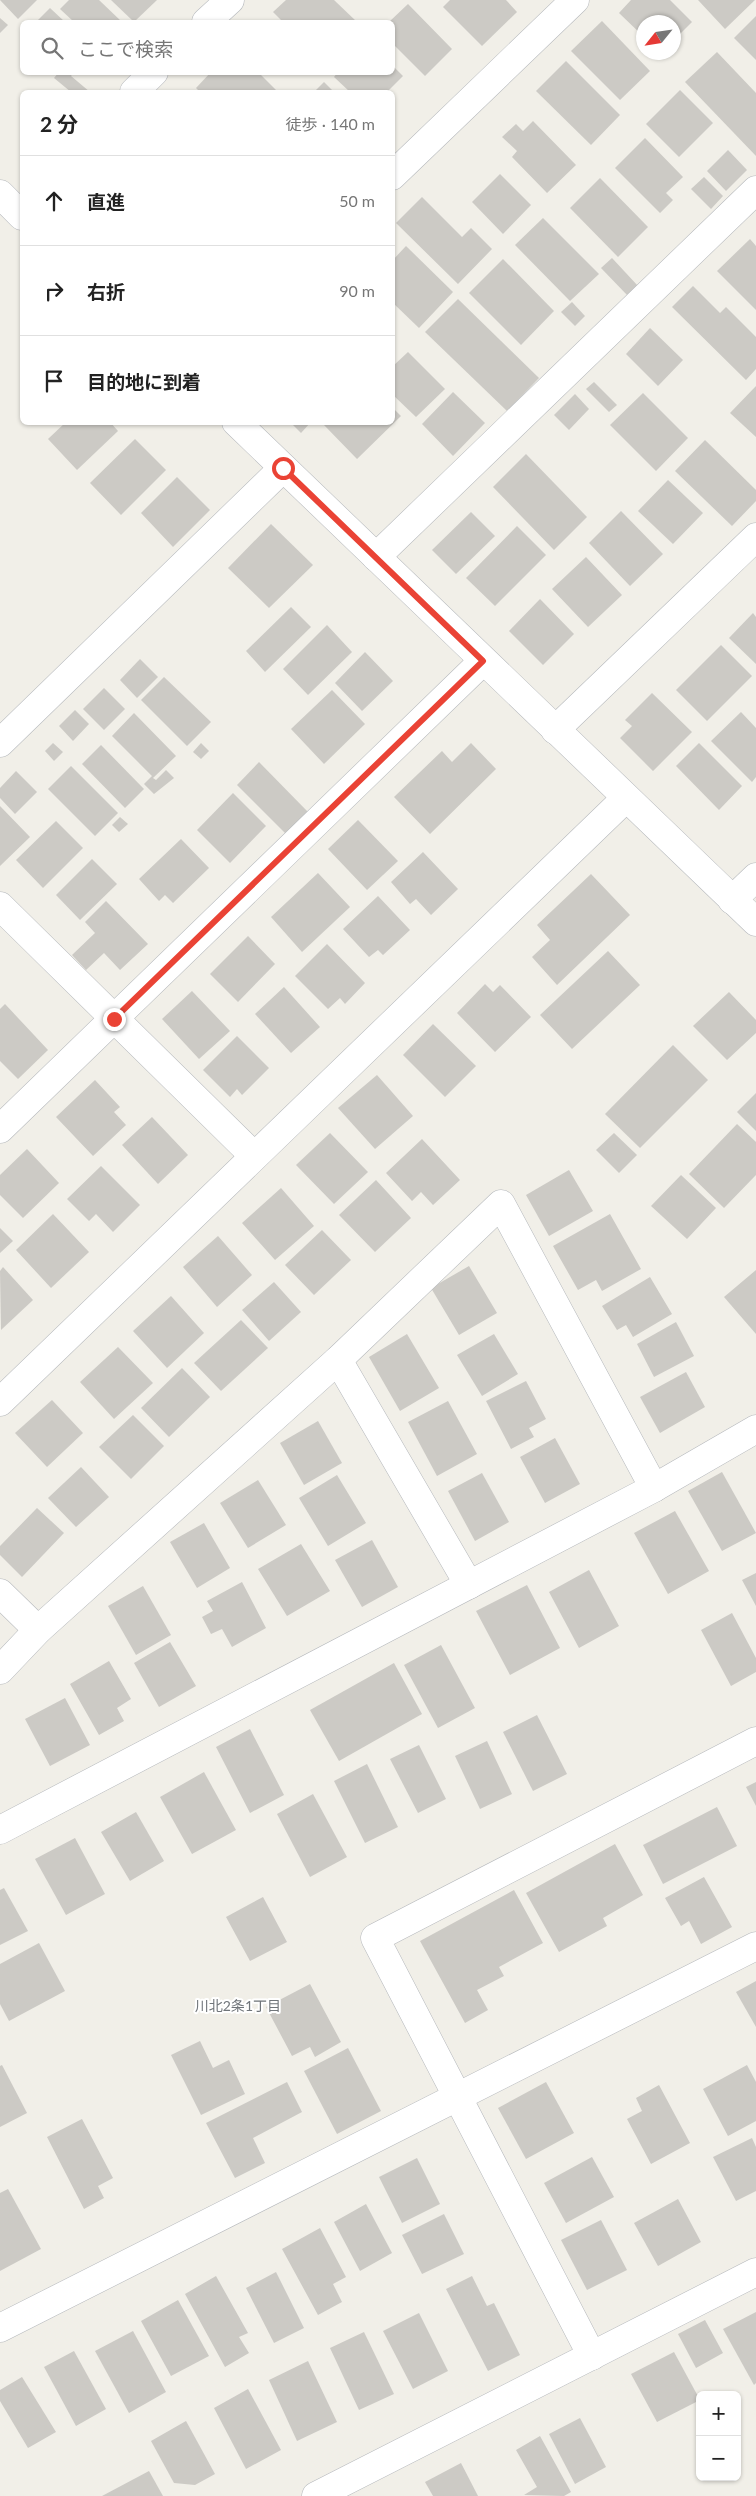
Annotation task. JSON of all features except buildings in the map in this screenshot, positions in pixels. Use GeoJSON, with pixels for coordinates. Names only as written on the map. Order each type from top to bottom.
{"type":"FeatureCollection","features":[{"type":"Feature","properties":{"kind":"street"},"geometry":{"type":"LineString","coordinates":[[208,20],[230,0]]}},
{"type":"Feature","properties":{"kind":"street"},"geometry":{"type":"LineString","coordinates":[[395,173],[575,0]]}},
{"type":"Feature","properties":{"kind":"street"},"geometry":{"type":"LineString","coordinates":[[136,90],[151,75]]}},
{"type":"Feature","properties":{"kind":"street"},"geometry":{"type":"LineString","coordinates":[[376,557],[756,190]]}},
{"type":"Feature","properties":{"kind":"street"},"geometry":{"type":"LineString","coordinates":[[239,425],[756,922]]}},
{"type":"Feature","properties":{"kind":"street"},"geometry":{"type":"LineString","coordinates":[[0,743],[283,468]]}},
{"type":"Feature","properties":{"kind":"street"},"geometry":{"type":"LineString","coordinates":[[555,730],[756,538]]}},
{"type":"Feature","properties":{"kind":"street"},"geometry":{"type":"LineString","coordinates":[[0,1129],[483,661]]}},
{"type":"Feature","properties":{"kind":"street"},"geometry":{"type":"LineString","coordinates":[[0,1402],[626,798]]}},
{"type":"Feature","properties":{"kind":"street"},"geometry":{"type":"LineString","coordinates":[[732,900],[756,877]]}},
{"type":"Feature","properties":{"kind":"street"},"geometry":{"type":"LineString","coordinates":[[0,906],[254,1156]]}},
{"type":"Feature","properties":{"kind":"street"},"geometry":{"type":"LineString","coordinates":[[0,1670],[38,1630],[338,1360],[501,1204],[654,1488]]}},
{"type":"Feature","properties":{"kind":"street"},"geometry":{"type":"LineString","coordinates":[[338,1360],[469,1585]]}},
{"type":"Feature","properties":{"kind":"street"},"geometry":{"type":"LineString","coordinates":[[0,1830],[654,1488],[756,1429]]}},
{"type":"Feature","properties":{"kind":"street"},"geometry":{"type":"LineString","coordinates":[[0,1593],[38,1630]]}},
{"type":"Feature","properties":{"kind":"street"},"geometry":{"type":"LineString","coordinates":[[592,2356],[375,1938],[756,1741]]}},
{"type":"Feature","properties":{"kind":"street"},"geometry":{"type":"LineString","coordinates":[[0,2328],[756,1946]]}},
{"type":"Feature","properties":{"kind":"street"},"geometry":{"type":"LineString","coordinates":[[316,2496],[756,2272]]}},
{"type":"Feature","properties":{"kind":"district","name":"川北2条1丁目"},"geometry":{"type":"Point","coordinates":[238,2005]}},
{"type":"Feature","properties":{"kind":"route"},"geometry":{"type":"LineString","coordinates":[[114,1019],[483,661],[283,468]]}}]}
